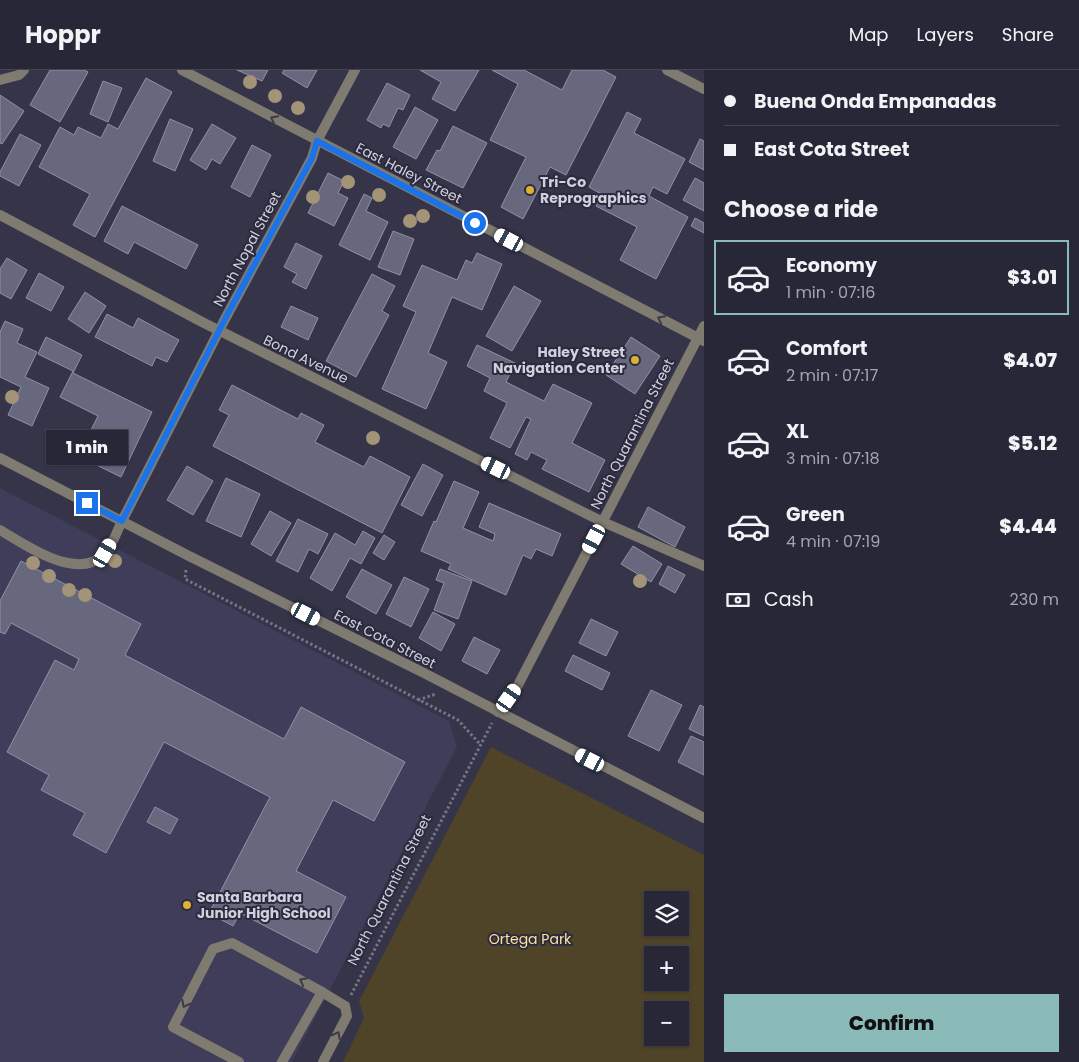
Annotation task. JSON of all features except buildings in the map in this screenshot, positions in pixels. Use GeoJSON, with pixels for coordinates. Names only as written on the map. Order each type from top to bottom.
{"type":"FeatureCollection","features":[{"type":"Feature","properties":{"kind":"street"},"geometry":{"type":"LineString","coordinates":[[0,80],[19,74],[24,70]]}},
{"type":"Feature","properties":{"kind":"street","name":"East Haley Street"},"geometry":{"type":"LineString","coordinates":[[182,70],[701,340]]}},
{"type":"Feature","properties":{"kind":"street","name":"North Nopal Street"},"geometry":{"type":"LineString","coordinates":[[0,530],[60,562],[82,565],[93,561],[105,553],[219,330],[312,158],[317,141],[355,70]]}},
{"type":"Feature","properties":{"kind":"street"},"geometry":{"type":"LineString","coordinates":[[667,70],[704,88]]}},
{"type":"Feature","properties":{"kind":"street","name":"Bond Avenue"},"geometry":{"type":"LineString","coordinates":[[0,215],[219,330],[602,522],[704,566]]}},
{"type":"Feature","properties":{"kind":"street","name":"North Quarantina Street"},"geometry":{"type":"LineString","coordinates":[[498,712],[517,687],[602,522],[701,340],[704,326]]}},
{"type":"Feature","properties":{"kind":"street","name":"East Cota Street"},"geometry":{"type":"LineString","coordinates":[[0,458],[704,818]]}},
{"type":"Feature","properties":{"kind":"street"},"geometry":{"type":"LineString","coordinates":[[239,1062],[173,1027],[213,949],[232,943],[345,1006],[347,1016],[323,1062]]}},
{"type":"Feature","properties":{"kind":"street"},"geometry":{"type":"LineString","coordinates":[[282,1062],[322,992]]}},
{"type":"Feature","properties":{"kind":"path"},"geometry":{"type":"LineString","coordinates":[[185,579],[458,720],[480,744]]}},
{"type":"Feature","properties":{"kind":"path","name":"North Quarantina Street"},"geometry":{"type":"LineString","coordinates":[[345,1006],[487,731]]}},
{"type":"Feature","properties":{"kind":"shaded area","name":"Santa Barbara Junior High School"},"geometry":{"type":"Polygon","coordinates":[[[0,488],[449,721],[457,747],[292,1062],[0,1062],[0,488]]]}},
{"type":"Feature","properties":{"kind":"green space","name":"Ortega Park"},"geometry":{"type":"Polygon","coordinates":[[[491,747],[704,855],[704,1062],[343,1062],[364,1018],[359,1001],[491,747]]]}},
{"type":"Feature","properties":{"kind":"place","name":"Tri-Co Reprographics"},"geometry":{"type":"Point","coordinates":[530,190]}},
{"type":"Feature","properties":{"kind":"place","name":"Haley Street Navigation Center"},"geometry":{"type":"Point","coordinates":[635,360]}},
{"type":"Feature","properties":{"kind":"place","name":"Santa Barbara Junior High School"},"geometry":{"type":"Point","coordinates":[187,905]}},
{"type":"Feature","properties":{"kind":"route"},"geometry":{"type":"LineString","coordinates":[[87,503],[122,521],[225,319],[312,158],[317,141],[475,223]]}}]}
